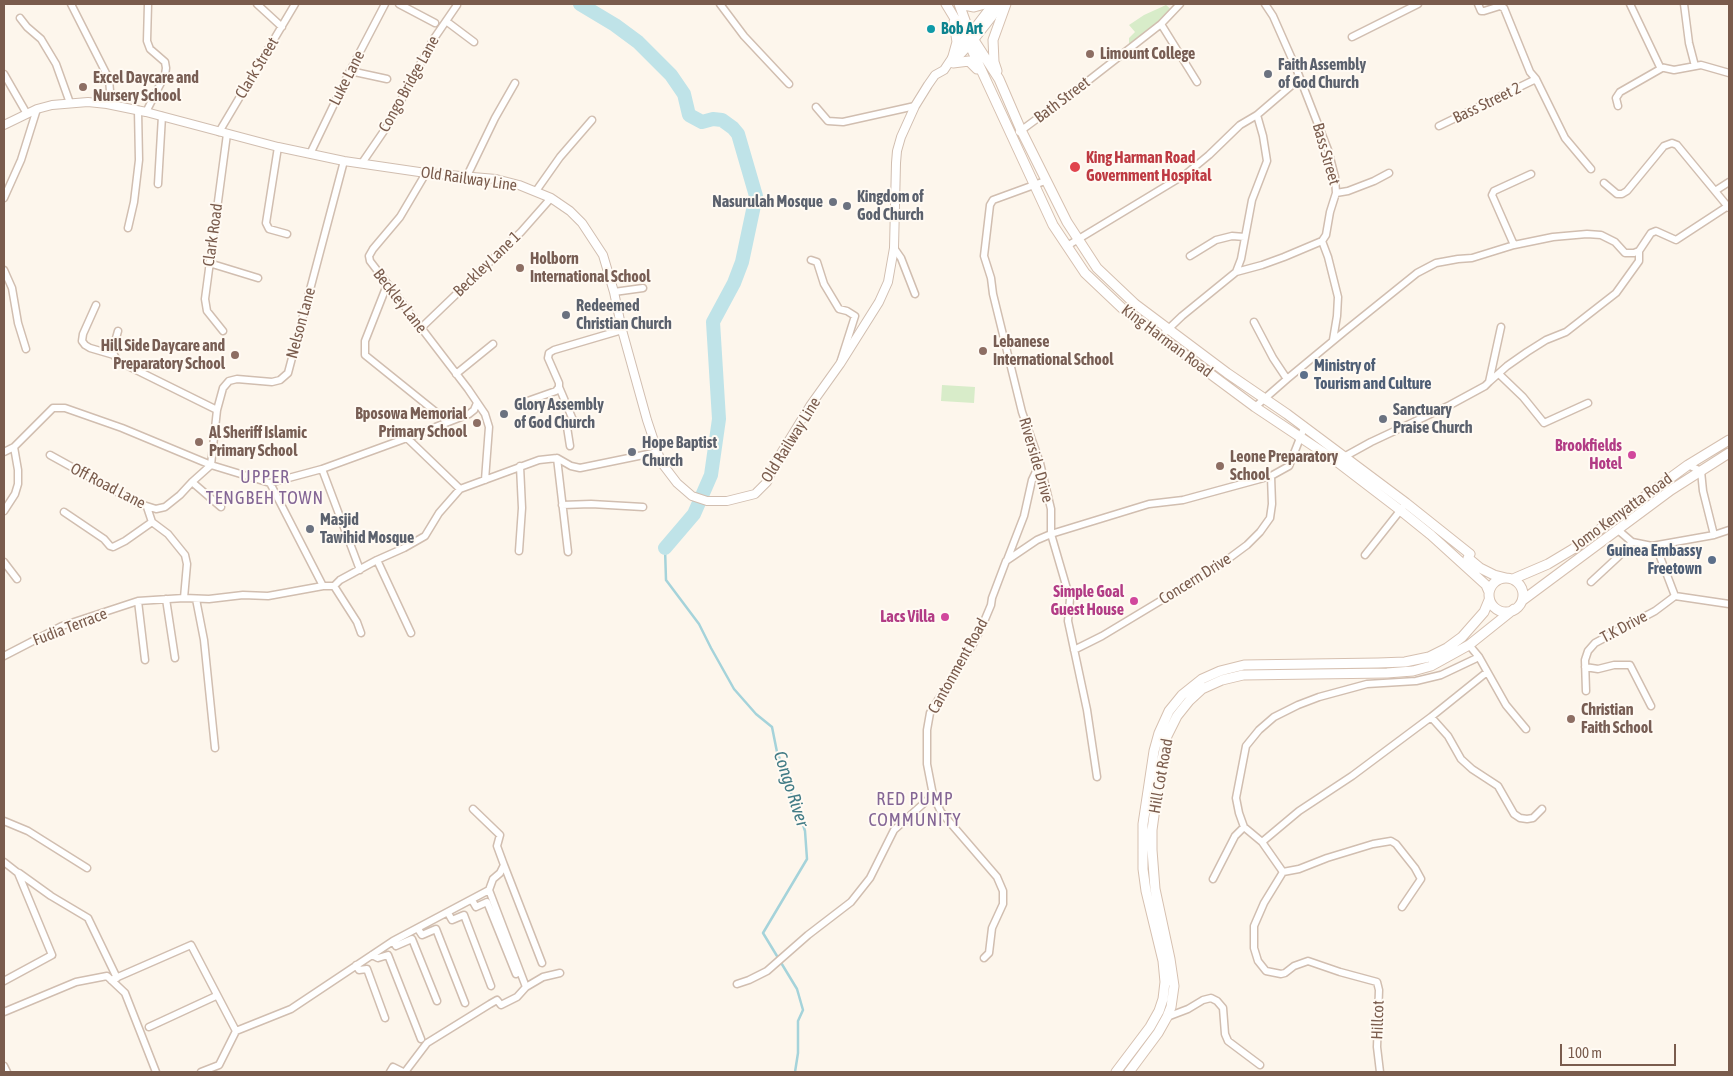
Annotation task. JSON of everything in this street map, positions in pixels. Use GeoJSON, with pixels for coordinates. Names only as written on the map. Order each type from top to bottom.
{"type":"FeatureCollection","features":[{"type":"Feature","properties":{"kind":"main road"},"geometry":{"type":"LineString","coordinates":[[959,4],[974,7],[985,4]]}},
{"type":"Feature","properties":{"kind":"main road","name":"King Harman Road"},"geometry":{"type":"LineString","coordinates":[[959,4],[969,39],[985,80],[1034,185],[1053,225],[1085,272],[1123,309],[1160,337],[1255,407],[1302,432]]}},
{"type":"Feature","properties":{"kind":"main road"},"geometry":{"type":"LineString","coordinates":[[999,79],[994,62],[993,40],[1006,4]]}},
{"type":"Feature","properties":{"kind":"main road"},"geometry":{"type":"LineString","coordinates":[[949,8],[957,37],[953,62],[969,61],[985,80]]}},
{"type":"Feature","properties":{"kind":"main road","name":"King Harman Road"},"geometry":{"type":"LineString","coordinates":[[949,8],[999,79],[1046,181],[1077,239],[1096,268],[1135,304],[1265,400],[1302,432],[1470,554],[1468,558],[1480,568],[1494,575],[1510,578]]}},
{"type":"Feature","properties":{"kind":"main road","name":"Jomo Kenyatta Road"},"geometry":{"type":"LineString","coordinates":[[1510,578],[1548,564],[1688,465],[1729,440]]}},
{"type":"Feature","properties":{"kind":"main road","name":"Jomo Kenyatta Road"},"geometry":{"type":"LineString","coordinates":[[1523,600],[1663,496],[1729,453]]}},
{"type":"Feature","properties":{"kind":"main road","name":"King Harman Road"},"geometry":{"type":"LineString","coordinates":[[1403,506],[1486,585],[1489,596]]}},
{"type":"Feature","properties":{"kind":"main road"},"geometry":{"type":"LineString","coordinates":[[1510,578],[1519,585],[1523,600],[1514,609],[1501,611],[1495,608],[1489,596],[1493,584],[1510,578]]}},
{"type":"Feature","properties":{"kind":"main road","name":"Hill Cot Road"},"geometry":{"type":"LineString","coordinates":[[1116,1072],[1150,1027],[1163,999],[1165,982],[1163,961],[1145,884],[1142,843],[1143,824],[1154,751],[1170,711],[1182,695],[1202,679],[1220,671],[1244,665],[1405,662],[1429,657],[1447,648],[1462,637],[1484,612],[1489,596]]}},
{"type":"Feature","properties":{"kind":"main road","name":"Hill Cot Road"},"geometry":{"type":"LineString","coordinates":[[1129,1072],[1158,1033],[1171,1007],[1174,986],[1152,871],[1152,830],[1167,736],[1177,716],[1189,701],[1202,690],[1222,680],[1243,675],[1412,671],[1431,666],[1469,645],[1514,609]]}},
{"type":"Feature","properties":{"kind":"street"},"geometry":{"type":"LineString","coordinates":[[71,4],[109,79],[110,91],[107,104]]}},
{"type":"Feature","properties":{"kind":"street"},"geometry":{"type":"LineString","coordinates":[[128,228],[134,202],[142,111],[165,75],[166,68],[165,62],[150,49],[147,40],[148,4]]}},
{"type":"Feature","properties":{"kind":"street"},"geometry":{"type":"LineString","coordinates":[[257,4],[282,27]]}},
{"type":"Feature","properties":{"kind":"street","name":"Clark Street"},"geometry":{"type":"LineString","coordinates":[[223,133],[294,4]]}},
{"type":"Feature","properties":{"kind":"street","name":"Luke Lane"},"geometry":{"type":"LineString","coordinates":[[310,154],[350,70],[385,4]]}},
{"type":"Feature","properties":{"kind":"street"},"geometry":{"type":"LineString","coordinates":[[399,4],[435,23]]}},
{"type":"Feature","properties":{"kind":"street"},"geometry":{"type":"LineString","coordinates":[[720,4],[744,36],[789,84]]}},
{"type":"Feature","properties":{"kind":"street","name":"Old Railway Line"},"geometry":{"type":"LineString","coordinates":[[4,125],[37,109],[70,103],[107,104],[162,116],[278,148],[344,161],[426,173],[496,180],[519,185],[551,198],[570,211],[582,224],[603,256],[647,420],[661,462],[692,496],[707,501],[727,502],[755,494],[767,482],[778,458],[810,406],[840,364],[879,302],[888,282],[894,248],[897,151],[907,122],[935,75],[953,62],[993,4]]}},
{"type":"Feature","properties":{"kind":"street","name":"Old Railway Line"},"geometry":{"type":"LineString","coordinates":[[969,39],[1002,4]]}},
{"type":"Feature","properties":{"kind":"street","name":"Bath Street"},"geometry":{"type":"LineString","coordinates":[[1011,136],[1084,84],[1161,24],[1180,4]]}},
{"type":"Feature","properties":{"kind":"street","name":"Bass Street"},"geometry":{"type":"LineString","coordinates":[[1264,4],[1273,16],[1299,79],[1328,150],[1335,177],[1336,193],[1330,212],[1329,225],[1322,241]]}},
{"type":"Feature","properties":{"kind":"street"},"geometry":{"type":"LineString","coordinates":[[1352,37],[1415,4]]}},
{"type":"Feature","properties":{"kind":"street"},"geometry":{"type":"LineString","coordinates":[[1478,4],[1481,10],[1484,11],[1500,6],[1504,8],[1530,72],[1536,79],[1565,138],[1591,169]]}},
{"type":"Feature","properties":{"kind":"street"},"geometry":{"type":"LineString","coordinates":[[1630,4],[1659,66],[1674,70],[1701,66],[1729,73]]}},
{"type":"Feature","properties":{"kind":"street"},"geometry":{"type":"LineString","coordinates":[[1684,4],[1689,43],[1696,66]]}},
{"type":"Feature","properties":{"kind":"street","name":"Congo Bridge Lane"},"geometry":{"type":"LineString","coordinates":[[362,163],[388,125],[433,40],[456,5]]}},
{"type":"Feature","properties":{"kind":"street"},"geometry":{"type":"LineString","coordinates":[[20,18],[41,39],[56,64],[70,103]]}},
{"type":"Feature","properties":{"kind":"street"},"geometry":{"type":"LineString","coordinates":[[446,21],[474,42]]}},
{"type":"Feature","properties":{"kind":"street"},"geometry":{"type":"LineString","coordinates":[[1161,24],[1197,82]]}},
{"type":"Feature","properties":{"kind":"street"},"geometry":{"type":"LineString","coordinates":[[1618,106],[1616,98],[1620,92],[1662,68]]}},
{"type":"Feature","properties":{"kind":"street"},"geometry":{"type":"LineString","coordinates":[[350,70],[387,79]]}},
{"type":"Feature","properties":{"kind":"street"},"geometry":{"type":"LineString","coordinates":[[4,74],[27,114]]}},
{"type":"Feature","properties":{"kind":"street"},"geometry":{"type":"LineString","coordinates":[[1067,246],[1186,174],[1240,125],[1256,115],[1299,79]]}},
{"type":"Feature","properties":{"kind":"street","name":"Bass Street 2"},"geometry":{"type":"LineString","coordinates":[[1439,126],[1536,79]]}},
{"type":"Feature","properties":{"kind":"street"},"geometry":{"type":"LineString","coordinates":[[467,176],[494,118],[515,83]]}},
{"type":"Feature","properties":{"kind":"street"},"geometry":{"type":"LineString","coordinates":[[816,108],[828,121],[843,122],[915,106]]}},
{"type":"Feature","properties":{"kind":"street"},"geometry":{"type":"LineString","coordinates":[[4,198],[21,160],[37,109]]}},
{"type":"Feature","properties":{"kind":"street"},"geometry":{"type":"LineString","coordinates":[[1236,272],[1241,259],[1252,200],[1267,161],[1264,136],[1256,115]]}},
{"type":"Feature","properties":{"kind":"street"},"geometry":{"type":"LineString","coordinates":[[158,184],[162,116]]}},
{"type":"Feature","properties":{"kind":"street"},"geometry":{"type":"LineString","coordinates":[[536,191],[560,157],[592,120]]}},
{"type":"Feature","properties":{"kind":"street","name":"Clark Road"},"geometry":{"type":"LineString","coordinates":[[223,133],[205,304],[212,319],[223,331]]}},
{"type":"Feature","properties":{"kind":"street"},"geometry":{"type":"LineString","coordinates":[[1340,459],[1371,442],[1480,390],[1527,352],[1546,340],[1566,332],[1616,293],[1639,261],[1640,251],[1651,233],[1656,231],[1676,240],[1728,207],[1677,145],[1672,142],[1664,146],[1627,191],[1617,194],[1604,183]]}},
{"type":"Feature","properties":{"kind":"street"},"geometry":{"type":"LineString","coordinates":[[278,148],[266,223],[269,229],[287,234]]}},
{"type":"Feature","properties":{"kind":"street","name":"Nelson Lane"},"geometry":{"type":"LineString","coordinates":[[211,465],[216,410],[223,388],[229,381],[237,380],[272,382],[280,380],[288,372],[344,161]]}},
{"type":"Feature","properties":{"kind":"street","name":"Beckley Lane"},"geometry":{"type":"LineString","coordinates":[[426,173],[400,217],[369,256],[370,262],[485,414],[489,427],[485,480]]}},
{"type":"Feature","properties":{"kind":"street"},"geometry":{"type":"LineString","coordinates":[[1336,193],[1374,181],[1389,173]]}},
{"type":"Feature","properties":{"kind":"street"},"geometry":{"type":"LineString","coordinates":[[1514,245],[1492,195],[1494,191],[1531,174]]}},
{"type":"Feature","properties":{"kind":"street","name":"Riverside Drive"},"geometry":{"type":"LineString","coordinates":[[1046,181],[993,200],[990,205],[984,256],[1022,412],[1040,463],[1051,509],[1051,534],[1070,599],[1068,621],[1087,710],[1097,777]]}},
{"type":"Feature","properties":{"kind":"street"},"geometry":{"type":"LineString","coordinates":[[1715,191],[1729,182]]}},
{"type":"Feature","properties":{"kind":"street","name":"Beckley Lane 1"},"geometry":{"type":"LineString","coordinates":[[421,328],[521,232],[551,198]]}},
{"type":"Feature","properties":{"kind":"street"},"geometry":{"type":"LineString","coordinates":[[1255,407],[1333,340],[1417,273],[1436,263],[1472,258],[1514,245],[1554,236],[1586,234],[1601,235],[1615,242],[1625,253],[1640,251]]}},
{"type":"Feature","properties":{"kind":"street"},"geometry":{"type":"LineString","coordinates":[[1190,256],[1216,240],[1232,236],[1245,237]]}},
{"type":"Feature","properties":{"kind":"street"},"geometry":{"type":"LineString","coordinates":[[1160,337],[1182,316],[1236,272],[1262,265],[1322,241],[1338,297],[1333,340]]}},
{"type":"Feature","properties":{"kind":"street"},"geometry":{"type":"LineString","coordinates":[[894,248],[901,258],[915,294]]}},
{"type":"Feature","properties":{"kind":"street"},"geometry":{"type":"LineString","coordinates":[[811,260],[817,262],[824,284],[839,308],[855,316],[840,364]]}},
{"type":"Feature","properties":{"kind":"street"},"geometry":{"type":"LineString","coordinates":[[209,263],[258,278]]}},
{"type":"Feature","properties":{"kind":"street"},"geometry":{"type":"LineString","coordinates":[[4,270],[12,288],[18,323],[26,349]]}},
{"type":"Feature","properties":{"kind":"street"},"geometry":{"type":"LineString","coordinates":[[387,285],[366,341],[365,356],[447,421]]}},
{"type":"Feature","properties":{"kind":"street"},"geometry":{"type":"LineString","coordinates":[[614,292],[643,288]]}},
{"type":"Feature","properties":{"kind":"street"},"geometry":{"type":"LineString","coordinates":[[96,305],[83,334],[82,341],[90,348],[114,355]]}},
{"type":"Feature","properties":{"kind":"street"},"geometry":{"type":"LineString","coordinates":[[1254,322],[1273,358],[1287,379]]}},
{"type":"Feature","properties":{"kind":"street"},"geometry":{"type":"LineString","coordinates":[[1489,382],[1501,327]]}},
{"type":"Feature","properties":{"kind":"street"},"geometry":{"type":"LineString","coordinates":[[570,446],[566,428],[572,420],[548,358],[549,353],[622,330]]}},
{"type":"Feature","properties":{"kind":"street"},"geometry":{"type":"LineString","coordinates":[[118,331],[113,349],[118,361],[216,410]]}},
{"type":"Feature","properties":{"kind":"street"},"geometry":{"type":"LineString","coordinates":[[456,374],[493,344]]}},
{"type":"Feature","properties":{"kind":"street"},"geometry":{"type":"LineString","coordinates":[[1500,374],[1523,397],[1544,423],[1588,402]]}},
{"type":"Feature","properties":{"kind":"street"},"geometry":{"type":"LineString","coordinates":[[522,403],[556,391],[559,387]]}},
{"type":"Feature","properties":{"kind":"street"},"geometry":{"type":"LineString","coordinates":[[4,452],[14,447],[54,408],[65,408],[122,428],[211,465],[270,483],[322,469],[469,414],[474,410],[477,403]]}},
{"type":"Feature","properties":{"kind":"street"},"geometry":{"type":"LineString","coordinates":[[1006,561],[1037,540],[1051,534],[1149,504],[1182,500],[1271,476],[1289,466],[1302,432]]}},
{"type":"Feature","properties":{"kind":"street"},"geometry":{"type":"LineString","coordinates":[[406,438],[460,489]]}},
{"type":"Feature","properties":{"kind":"street"},"geometry":{"type":"LineString","coordinates":[[4,511],[15,494],[18,484],[18,470],[14,447]]}},
{"type":"Feature","properties":{"kind":"street"},"geometry":{"type":"LineString","coordinates":[[145,660],[138,601],[184,598],[209,599],[243,595],[268,596],[323,586],[334,586],[340,580],[425,536],[439,513],[460,489],[540,460],[556,458],[571,466],[580,468],[658,452]]}},
{"type":"Feature","properties":{"kind":"street","name":"Off Road Lane"},"geometry":{"type":"LineString","coordinates":[[50,455],[137,503],[156,509],[165,507],[180,496],[211,465]]}},
{"type":"Feature","properties":{"kind":"street"},"geometry":{"type":"LineString","coordinates":[[556,458],[568,552]]}},
{"type":"Feature","properties":{"kind":"street","name":"Cantonment Road"},"geometry":{"type":"LineString","coordinates":[[984,958],[988,953],[992,928],[1003,904],[1001,884],[991,868],[941,812],[933,795],[926,757],[927,730],[930,713],[976,637],[991,605],[1024,516],[1032,480],[1040,463]]}},
{"type":"Feature","properties":{"kind":"street"},"geometry":{"type":"LineString","coordinates":[[1688,465],[1701,471],[1703,491],[1714,535]]}},
{"type":"Feature","properties":{"kind":"street"},"geometry":{"type":"LineString","coordinates":[[519,551],[522,508],[520,466]]}},
{"type":"Feature","properties":{"kind":"street"},"geometry":{"type":"LineString","coordinates":[[322,469],[360,570]]}},
{"type":"Feature","properties":{"kind":"street","name":"Concern Drive"},"geometry":{"type":"LineString","coordinates":[[1074,650],[1102,636],[1220,565],[1247,545],[1270,518],[1271,476]]}},
{"type":"Feature","properties":{"kind":"street"},"geometry":{"type":"LineString","coordinates":[[192,482],[221,507]]}},
{"type":"Feature","properties":{"kind":"street"},"geometry":{"type":"LineString","coordinates":[[270,483],[323,586]]}},
{"type":"Feature","properties":{"kind":"street"},"geometry":{"type":"LineString","coordinates":[[562,505],[592,504],[643,507]]}},
{"type":"Feature","properties":{"kind":"street"},"geometry":{"type":"LineString","coordinates":[[1365,555],[1403,506]]}},
{"type":"Feature","properties":{"kind":"street"},"geometry":{"type":"LineString","coordinates":[[147,507],[152,522],[168,534],[186,554],[184,598]]}},
{"type":"Feature","properties":{"kind":"street"},"geometry":{"type":"LineString","coordinates":[[64,512],[113,547],[152,522]]}},
{"type":"Feature","properties":{"kind":"street"},"geometry":{"type":"LineString","coordinates":[[1618,530],[1632,542],[1652,546],[1714,535],[1729,530]]}},
{"type":"Feature","properties":{"kind":"street"},"geometry":{"type":"LineString","coordinates":[[1591,582],[1605,571],[1632,542]]}},
{"type":"Feature","properties":{"kind":"street"},"geometry":{"type":"LineString","coordinates":[[1652,546],[1660,554],[1675,596],[1729,604]]}},
{"type":"Feature","properties":{"kind":"street"},"geometry":{"type":"LineString","coordinates":[[377,560],[411,633]]}},
{"type":"Feature","properties":{"kind":"street"},"geometry":{"type":"LineString","coordinates":[[4,562],[17,580]]}},
{"type":"Feature","properties":{"kind":"street"},"geometry":{"type":"LineString","coordinates":[[334,586],[357,622],[361,633]]}},
{"type":"Feature","properties":{"kind":"street","name":"T.K Drive"},"geometry":{"type":"LineString","coordinates":[[1586,691],[1585,668],[1588,651],[1595,643],[1655,611],[1675,596]]}},
{"type":"Feature","properties":{"kind":"street"},"geometry":{"type":"LineString","coordinates":[[166,599],[175,658]]}},
{"type":"Feature","properties":{"kind":"street"},"geometry":{"type":"LineString","coordinates":[[196,599],[204,640],[215,748]]}},
{"type":"Feature","properties":{"kind":"street","name":"Fudia Terrace"},"geometry":{"type":"LineString","coordinates":[[4,656],[62,626],[138,601]]}},
{"type":"Feature","properties":{"kind":"street"},"geometry":{"type":"LineString","coordinates":[[1469,645],[1479,657],[1506,705],[1526,729]]}},
{"type":"Feature","properties":{"kind":"street"},"geometry":{"type":"LineString","coordinates":[[1402,907],[1420,879],[1415,868],[1396,844],[1390,841],[1373,844],[1299,869],[1283,872],[1262,842],[1244,827],[1239,813],[1236,798],[1246,746],[1259,730],[1274,718],[1298,705],[1367,684],[1416,681],[1441,675],[1479,657]]}},
{"type":"Feature","properties":{"kind":"street","name":"T.K Drive"},"geometry":{"type":"LineString","coordinates":[[1585,668],[1598,669],[1614,665],[1630,666],[1651,706]]}},
{"type":"Feature","properties":{"kind":"street"},"geometry":{"type":"LineString","coordinates":[[1262,842],[1299,811],[1352,776],[1487,672]]}},
{"type":"Feature","properties":{"kind":"street"},"geometry":{"type":"LineString","coordinates":[[1431,717],[1448,736],[1461,759],[1472,769],[1498,786],[1514,814],[1520,818],[1533,818],[1542,809]]}},
{"type":"Feature","properties":{"kind":"street"},"geometry":{"type":"LineString","coordinates":[[736,984],[767,971],[808,935],[851,902],[870,878],[894,830],[933,795]]}},
{"type":"Feature","properties":{"kind":"street"},"geometry":{"type":"LineString","coordinates":[[473,809],[500,835],[497,846],[542,963]]}},
{"type":"Feature","properties":{"kind":"street"},"geometry":{"type":"LineString","coordinates":[[4,821],[28,831],[87,868]]}},
{"type":"Feature","properties":{"kind":"street"},"geometry":{"type":"LineString","coordinates":[[1213,880],[1235,836],[1244,827]]}},
{"type":"Feature","properties":{"kind":"street"},"geometry":{"type":"LineString","coordinates":[[4,862],[51,896],[88,918],[114,979],[125,994],[156,1072]]}},
{"type":"Feature","properties":{"kind":"street"},"geometry":{"type":"LineString","coordinates":[[201,1072],[219,1065],[236,1031],[291,1009],[393,941],[489,890],[493,879],[500,873],[504,865]]}},
{"type":"Feature","properties":{"kind":"street","name":"Hillcot"},"geometry":{"type":"LineString","coordinates":[[1283,872],[1264,903],[1254,926],[1254,948],[1263,968],[1266,971],[1285,973],[1294,966],[1308,960],[1377,982],[1379,990],[1377,1047],[1380,1072]]}},
{"type":"Feature","properties":{"kind":"street"},"geometry":{"type":"LineString","coordinates":[[4,981],[52,955],[18,873]]}},
{"type":"Feature","properties":{"kind":"street"},"geometry":{"type":"LineString","coordinates":[[489,890],[526,986]]}},
{"type":"Feature","properties":{"kind":"street"},"geometry":{"type":"LineString","coordinates":[[472,900],[476,907],[487,902],[516,974]]}},
{"type":"Feature","properties":{"kind":"street"},"geometry":{"type":"LineString","coordinates":[[448,913],[452,920],[464,914],[491,986]]}},
{"type":"Feature","properties":{"kind":"street"},"geometry":{"type":"LineString","coordinates":[[418,929],[422,935],[436,930],[465,1003]]}},
{"type":"Feature","properties":{"kind":"street"},"geometry":{"type":"LineString","coordinates":[[393,941],[396,946],[412,939],[436,1000]]}},
{"type":"Feature","properties":{"kind":"street"},"geometry":{"type":"LineString","coordinates":[[4,1012],[76,982],[107,976],[114,979],[191,946],[236,1031]]}},
{"type":"Feature","properties":{"kind":"street"},"geometry":{"type":"LineString","coordinates":[[372,955],[378,958],[388,955],[421,1040]]}},
{"type":"Feature","properties":{"kind":"street"},"geometry":{"type":"LineString","coordinates":[[356,965],[359,970],[367,969],[385,1018]]}},
{"type":"Feature","properties":{"kind":"street"},"geometry":{"type":"LineString","coordinates":[[390,1072],[393,1067],[404,1072],[427,1043],[498,1000],[501,1005],[517,997],[526,986],[543,977],[560,973]]}},
{"type":"Feature","properties":{"kind":"street"},"geometry":{"type":"LineString","coordinates":[[149,1028],[216,996]]}},
{"type":"Feature","properties":{"kind":"street"},"geometry":{"type":"LineString","coordinates":[[1167,1017],[1188,1009],[1203,1000],[1211,998],[1218,1001],[1223,1008],[1225,1034],[1228,1042],[1260,1065]]}},
{"type":"Feature","properties":{"kind":"street"},"geometry":{"type":"LineString","coordinates":[[4,1066],[7,1072]]}},
{"type":"Feature","properties":{"kind":"green space"},"geometry":{"type":"Polygon","coordinates":[[[1166,5],[1173,11],[1129,45],[1129,38],[1135,32],[1129,25],[1144,15],[1166,5]]]}},
{"type":"Feature","properties":{"kind":"green space"},"geometry":{"type":"Polygon","coordinates":[[[942,385],[975,387],[974,403],[941,401],[942,385]]]}},
{"type":"Feature","properties":{"kind":"waterway"},"geometry":{"type":"LineString","coordinates":[[580,4],[615,25],[638,42],[671,75],[684,94],[689,115],[702,122],[713,119],[722,120],[733,128],[738,134],[756,196],[742,262],[734,283],[713,322],[719,419],[711,475],[694,514],[665,548]]}},
{"type":"Feature","properties":{"kind":"waterway","name":"Congo River"},"geometry":{"type":"LineString","coordinates":[[665,548],[666,580],[699,624],[734,689],[756,714],[772,727],[784,779],[796,803],[805,831],[807,859],[763,933],[797,989],[803,1010],[798,1021],[798,1053],[795,1072]]}},
{"type":"Feature","properties":{"kind":"place","name":"Bob Art"},"geometry":{"type":"Point","coordinates":[931,29]}},
{"type":"Feature","properties":{"kind":"place","name":"Limount College"},"geometry":{"type":"Point","coordinates":[1090,54]}},
{"type":"Feature","properties":{"kind":"place","name":"Faith Assembly of God Church"},"geometry":{"type":"Point","coordinates":[1268,74]}},
{"type":"Feature","properties":{"kind":"place","name":"Excel Daycare and Nursery School"},"geometry":{"type":"Point","coordinates":[83,87]}},
{"type":"Feature","properties":{"kind":"place","name":"King Harman Road Government Hospital"},"geometry":{"type":"Point","coordinates":[1075,167]}},
{"type":"Feature","properties":{"kind":"place","name":"Nasurulah Mosque"},"geometry":{"type":"Point","coordinates":[833,202]}},
{"type":"Feature","properties":{"kind":"place","name":"Kingdom of God Church"},"geometry":{"type":"Point","coordinates":[847,206]}},
{"type":"Feature","properties":{"kind":"place","name":"Holborn International School"},"geometry":{"type":"Point","coordinates":[520,268]}},
{"type":"Feature","properties":{"kind":"place","name":"Redeemed Christian Church"},"geometry":{"type":"Point","coordinates":[566,315]}},
{"type":"Feature","properties":{"kind":"place","name":"Lebanese International School"},"geometry":{"type":"Point","coordinates":[983,351]}},
{"type":"Feature","properties":{"kind":"place","name":"Hill Side Daycare and Preparatory School"},"geometry":{"type":"Point","coordinates":[235,355]}},
{"type":"Feature","properties":{"kind":"place","name":"Ministry of Tourism and Culture"},"geometry":{"type":"Point","coordinates":[1304,375]}},
{"type":"Feature","properties":{"kind":"place","name":"Glory Assembly of God Church"},"geometry":{"type":"Point","coordinates":[504,414]}},
{"type":"Feature","properties":{"kind":"place","name":"Sanctuary Praise Church"},"geometry":{"type":"Point","coordinates":[1383,419]}},
{"type":"Feature","properties":{"kind":"place","name":"Bposowa Memorial Primary School"},"geometry":{"type":"Point","coordinates":[477,423]}},
{"type":"Feature","properties":{"kind":"place","name":"Al Sheriff Islamic Primary School"},"geometry":{"type":"Point","coordinates":[199,442]}},
{"type":"Feature","properties":{"kind":"place","name":"Hope Baptist Church"},"geometry":{"type":"Point","coordinates":[632,452]}},
{"type":"Feature","properties":{"kind":"place","name":"Brookfields Hotel"},"geometry":{"type":"Point","coordinates":[1632,455]}},
{"type":"Feature","properties":{"kind":"place","name":"Leone Preparatory School"},"geometry":{"type":"Point","coordinates":[1220,466]}},
{"type":"Feature","properties":{"kind":"place","name":"Masjid Tawihid Mosque"},"geometry":{"type":"Point","coordinates":[310,529]}},
{"type":"Feature","properties":{"kind":"place","name":"Guinea Embassy Freetown"},"geometry":{"type":"Point","coordinates":[1712,560]}},
{"type":"Feature","properties":{"kind":"place","name":"Simple Goal Guest House"},"geometry":{"type":"Point","coordinates":[1134,601]}},
{"type":"Feature","properties":{"kind":"place","name":"Lacs Villa"},"geometry":{"type":"Point","coordinates":[945,617]}},
{"type":"Feature","properties":{"kind":"place","name":"Christian Faith School"},"geometry":{"type":"Point","coordinates":[1571,719]}},
{"type":"Feature","properties":{"kind":"district","name":"UPPER TENGBEH TOWN"},"geometry":{"type":"Point","coordinates":[265,487]}},
{"type":"Feature","properties":{"kind":"district","name":"RED PUMP COMMUNITY"},"geometry":{"type":"Point","coordinates":[915,810]}}]}
